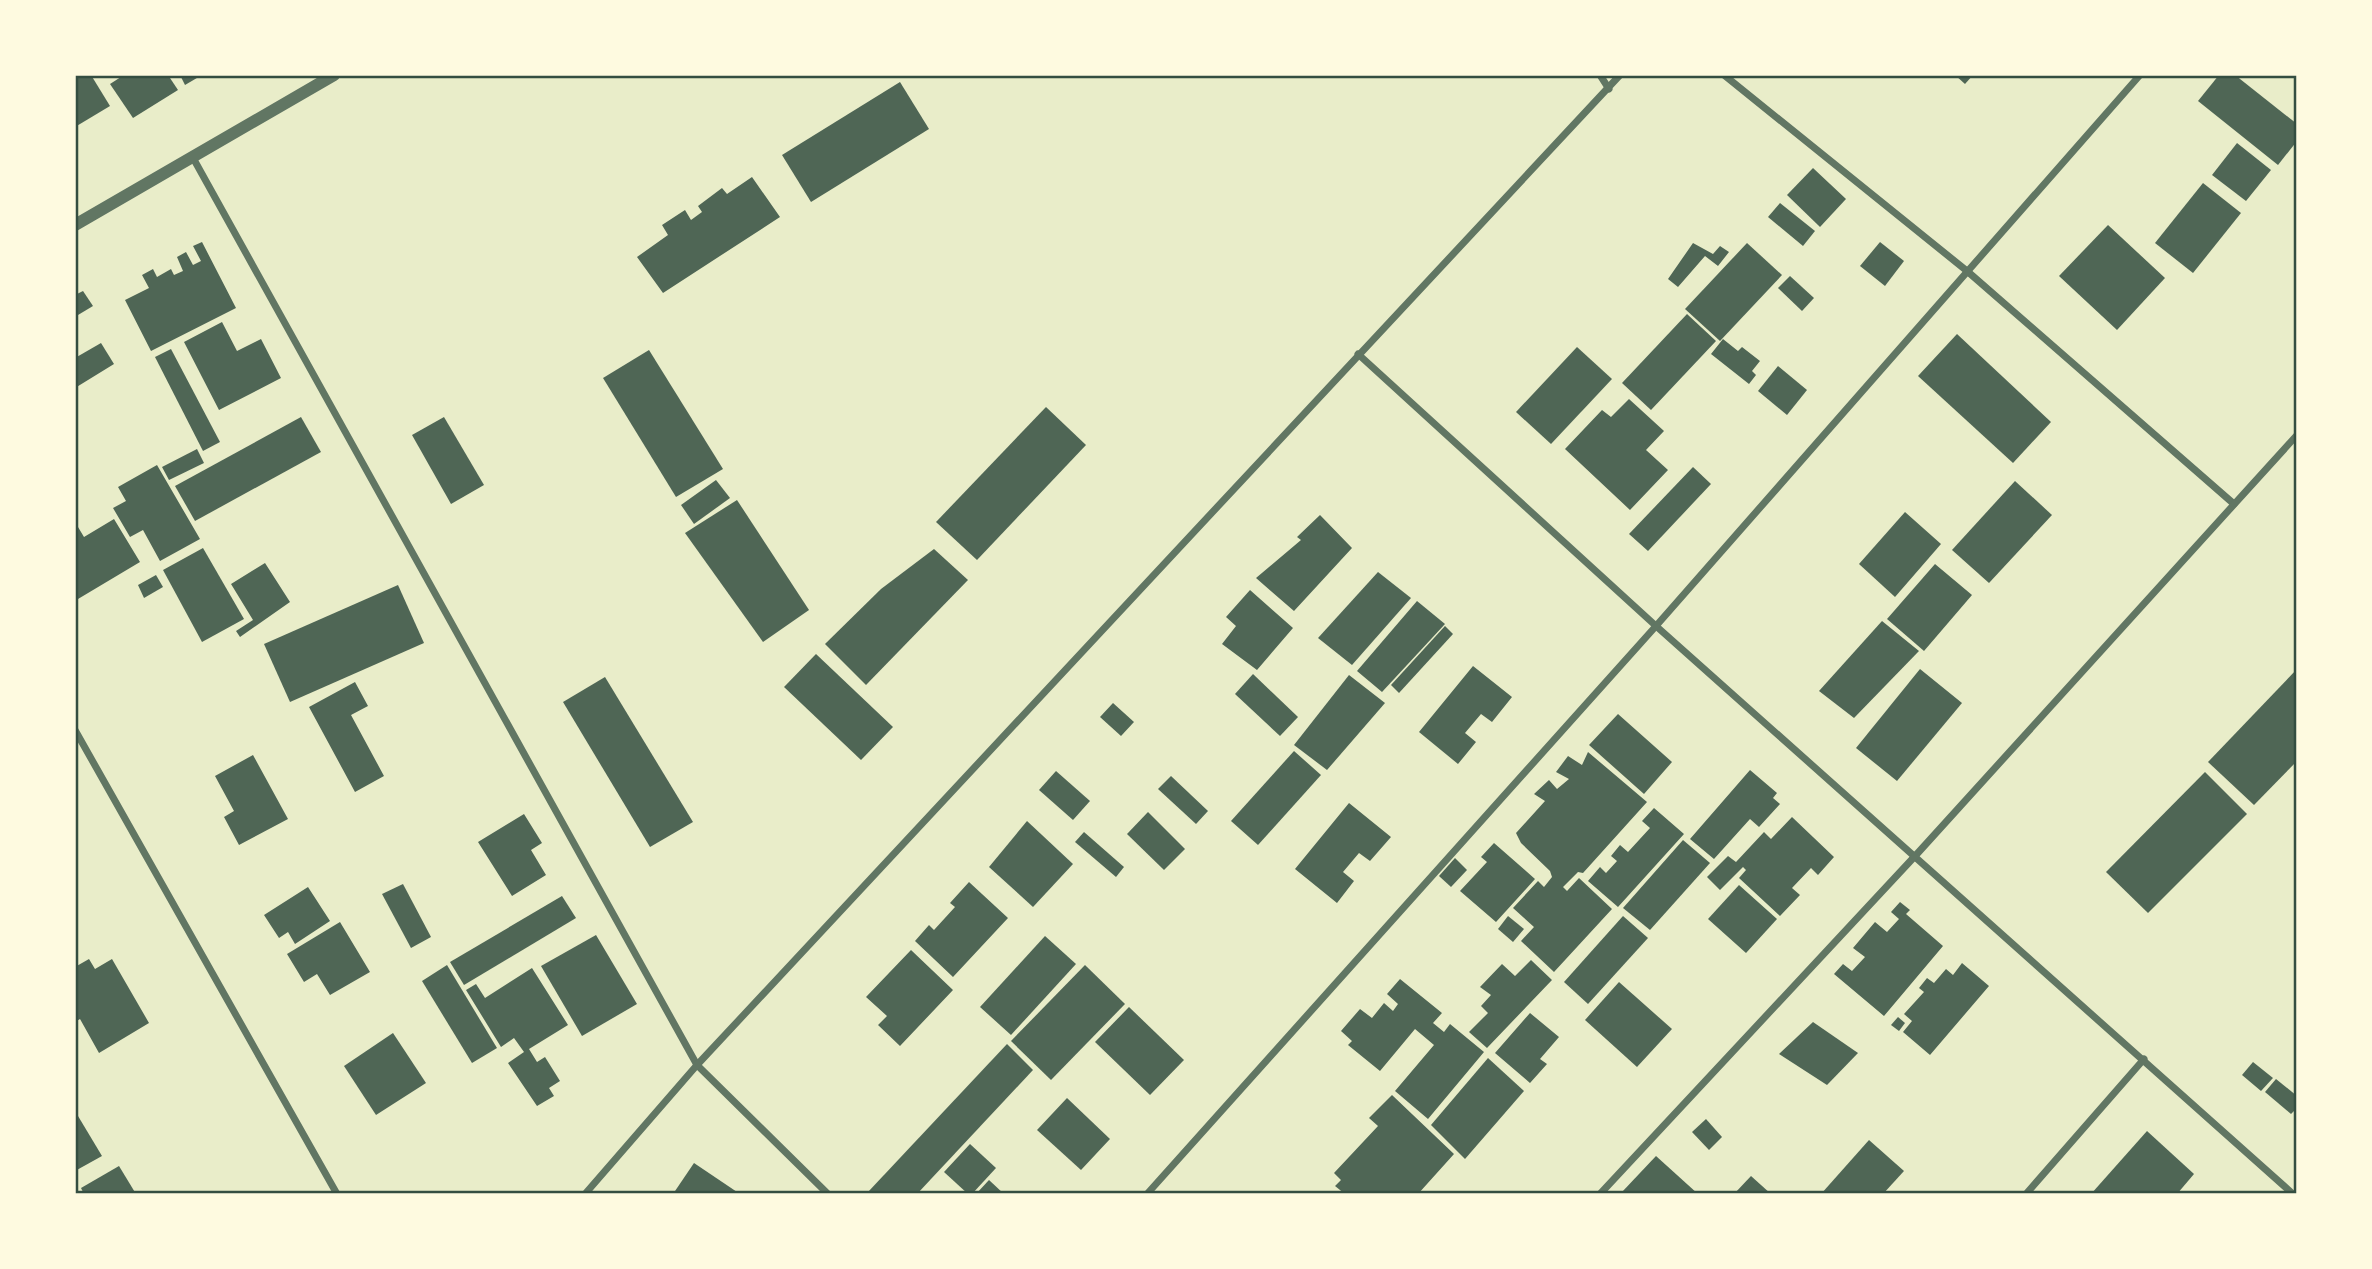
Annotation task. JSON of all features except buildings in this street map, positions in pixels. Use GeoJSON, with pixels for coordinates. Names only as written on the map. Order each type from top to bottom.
{"type":"FeatureCollection","features":[{"type":"Feature","properties":{"kind":"street"},"geometry":{"type":"LineString","coordinates":[[75,225],[334,75]]}},
{"type":"Feature","properties":{"kind":"street"},"geometry":{"type":"LineString","coordinates":[[1600,75],[1609,89]]}},
{"type":"Feature","properties":{"kind":"street"},"geometry":{"type":"LineString","coordinates":[[585,1194],[697,1065],[1620,75]]}},
{"type":"Feature","properties":{"kind":"street"},"geometry":{"type":"LineString","coordinates":[[1724,75],[1967,271],[2234,504]]}},
{"type":"Feature","properties":{"kind":"street"},"geometry":{"type":"LineString","coordinates":[[1147,1194],[1656,626],[2140,75]]}},
{"type":"Feature","properties":{"kind":"street"},"geometry":{"type":"LineString","coordinates":[[192,156],[697,1065],[828,1194]]}},
{"type":"Feature","properties":{"kind":"street"},"geometry":{"type":"LineString","coordinates":[[1358,354],[1656,626],[1916,855],[2293,1194]]}},
{"type":"Feature","properties":{"kind":"street"},"geometry":{"type":"LineString","coordinates":[[1600,1194],[1916,855],[2297,435]]}},
{"type":"Feature","properties":{"kind":"street"},"geometry":{"type":"LineString","coordinates":[[75,730],[337,1194]]}},
{"type":"Feature","properties":{"kind":"street"},"geometry":{"type":"LineString","coordinates":[[2026,1194],[2144,1059]]}}]}
